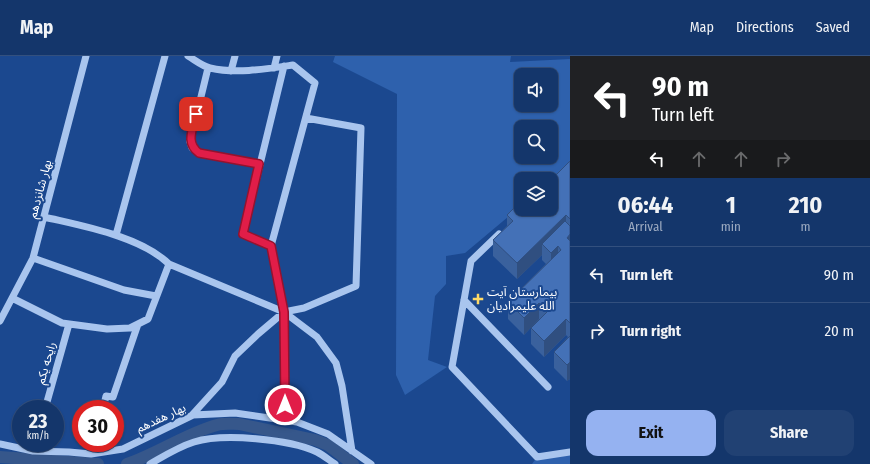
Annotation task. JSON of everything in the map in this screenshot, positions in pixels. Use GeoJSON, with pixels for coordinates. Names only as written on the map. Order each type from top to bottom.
{"type":"FeatureCollection","features":[{"type":"Feature","properties":{"kind":"street","name":"بهار شانزدهم"},"geometry":{"type":"LineString","coordinates":[[0,321],[33,258],[86,56]]}},
{"type":"Feature","properties":{"kind":"street"},"geometry":{"type":"LineString","coordinates":[[116,235],[165,56]]}},
{"type":"Feature","properties":{"kind":"street"},"geometry":{"type":"LineString","coordinates":[[188,56],[208,68],[231,71],[274,68],[292,65],[315,83],[271,246],[284,312],[285,420]]}},
{"type":"Feature","properties":{"kind":"street"},"geometry":{"type":"LineString","coordinates":[[231,71],[235,56]]}},
{"type":"Feature","properties":{"kind":"street"},"geometry":{"type":"LineString","coordinates":[[274,68],[277,56]]}},
{"type":"Feature","properties":{"kind":"street"},"geometry":{"type":"LineString","coordinates":[[271,246],[243,234],[284,66]]}},
{"type":"Feature","properties":{"kind":"street"},"geometry":{"type":"LineString","coordinates":[[208,68],[192,130],[190,142],[192,148],[199,153],[259,164]]}},
{"type":"Feature","properties":{"kind":"street"},"geometry":{"type":"LineString","coordinates":[[192,415],[222,382],[235,356],[284,312],[304,308],[356,286],[361,128],[306,118]]}},
{"type":"Feature","properties":{"kind":"street"},"geometry":{"type":"LineString","coordinates":[[44,217],[116,235],[160,255],[169,264],[284,312],[317,337],[336,363],[342,386],[352,451]]}},
{"type":"Feature","properties":{"kind":"street"},"geometry":{"type":"LineString","coordinates":[[505,230],[471,261],[452,368],[536,457],[570,452]]}},
{"type":"Feature","properties":{"kind":"street"},"geometry":{"type":"LineString","coordinates":[[33,258],[124,290],[156,296]]}},
{"type":"Feature","properties":{"kind":"street"},"geometry":{"type":"LineString","coordinates":[[12,298],[62,323],[107,329],[130,328],[148,318],[169,264]]}},
{"type":"Feature","properties":{"kind":"street"},"geometry":{"type":"LineString","coordinates":[[464,300],[548,387]]}},
{"type":"Feature","properties":{"kind":"street","name":"رایحه یکم"},"geometry":{"type":"LineString","coordinates":[[48,400],[69,324]]}},
{"type":"Feature","properties":{"kind":"street"},"geometry":{"type":"LineString","coordinates":[[105,400],[106,396],[113,397],[138,324]]}},
{"type":"Feature","properties":{"kind":"street","name":"بهار هفدهم"},"geometry":{"type":"LineString","coordinates":[[64,452],[91,454],[123,449],[192,415],[235,413],[297,422],[328,434],[371,464]]}},
{"type":"Feature","properties":{"kind":"street"},"geometry":{"type":"LineString","coordinates":[[150,464],[174,450],[194,442],[215,438],[254,439],[308,449],[318,453],[335,464]]}},
{"type":"Feature","properties":{"kind":"street","name":"بهار هفدهم"},"geometry":{"type":"LineString","coordinates":[[0,444],[12,447]]}},
{"type":"Feature","properties":{"kind":"shaded area"},"geometry":{"type":"Polygon","coordinates":[[[335,56],[511,56],[510,62],[570,59],[570,177],[558,182],[558,172],[514,172],[514,212],[465,253],[446,256],[446,284],[435,296],[428,360],[447,367],[405,395],[396,375],[397,94],[333,62],[335,56]]]}},
{"type":"Feature","properties":{"kind":"shaded area"},"geometry":{"type":"Polygon","coordinates":[[[570,455],[570,464],[532,464],[537,457],[570,455]]]}},
{"type":"Feature","properties":{"kind":"building"},"geometry":{"type":"Polygon","coordinates":[[[570,161],[570,219],[566,215],[517,263],[493,240],[513,221],[507,215],[514,208],[514,216],[558,216],[558,173],[570,161]]]}},
{"type":"Feature","properties":{"kind":"building"},"geometry":{"type":"Polygon","coordinates":[[[565,221],[570,226],[570,234],[567,238],[570,241],[570,323],[566,319],[544,341],[531,328],[548,311],[539,303],[524,318],[508,302],[561,250],[558,246],[551,253],[542,244],[565,221]]]}},
{"type":"Feature","properties":{"kind":"building"},"geometry":{"type":"Polygon","coordinates":[[[570,336],[570,362],[567,365],[554,352],[570,336]]]}},
{"type":"Feature","properties":{"kind":"waterway"},"geometry":{"type":"LineString","coordinates":[[127,464],[150,455],[194,433],[220,424],[239,424],[315,440],[328,445],[353,464]]}},
{"type":"Feature","properties":{"kind":"waterway"},"geometry":{"type":"LineString","coordinates":[[0,457],[98,464]]}},
{"type":"Feature","properties":{"kind":"place","name":"بیمارستان آیت الله علیمرادیان"},"geometry":{"type":"Point","coordinates":[478,299]}},
{"type":"Feature","properties":{"kind":"route"},"geometry":{"type":"LineString","coordinates":[[196,114],[190,142],[192,148],[199,153],[259,164],[243,234],[271,246],[284,312],[285,405]]}}]}
